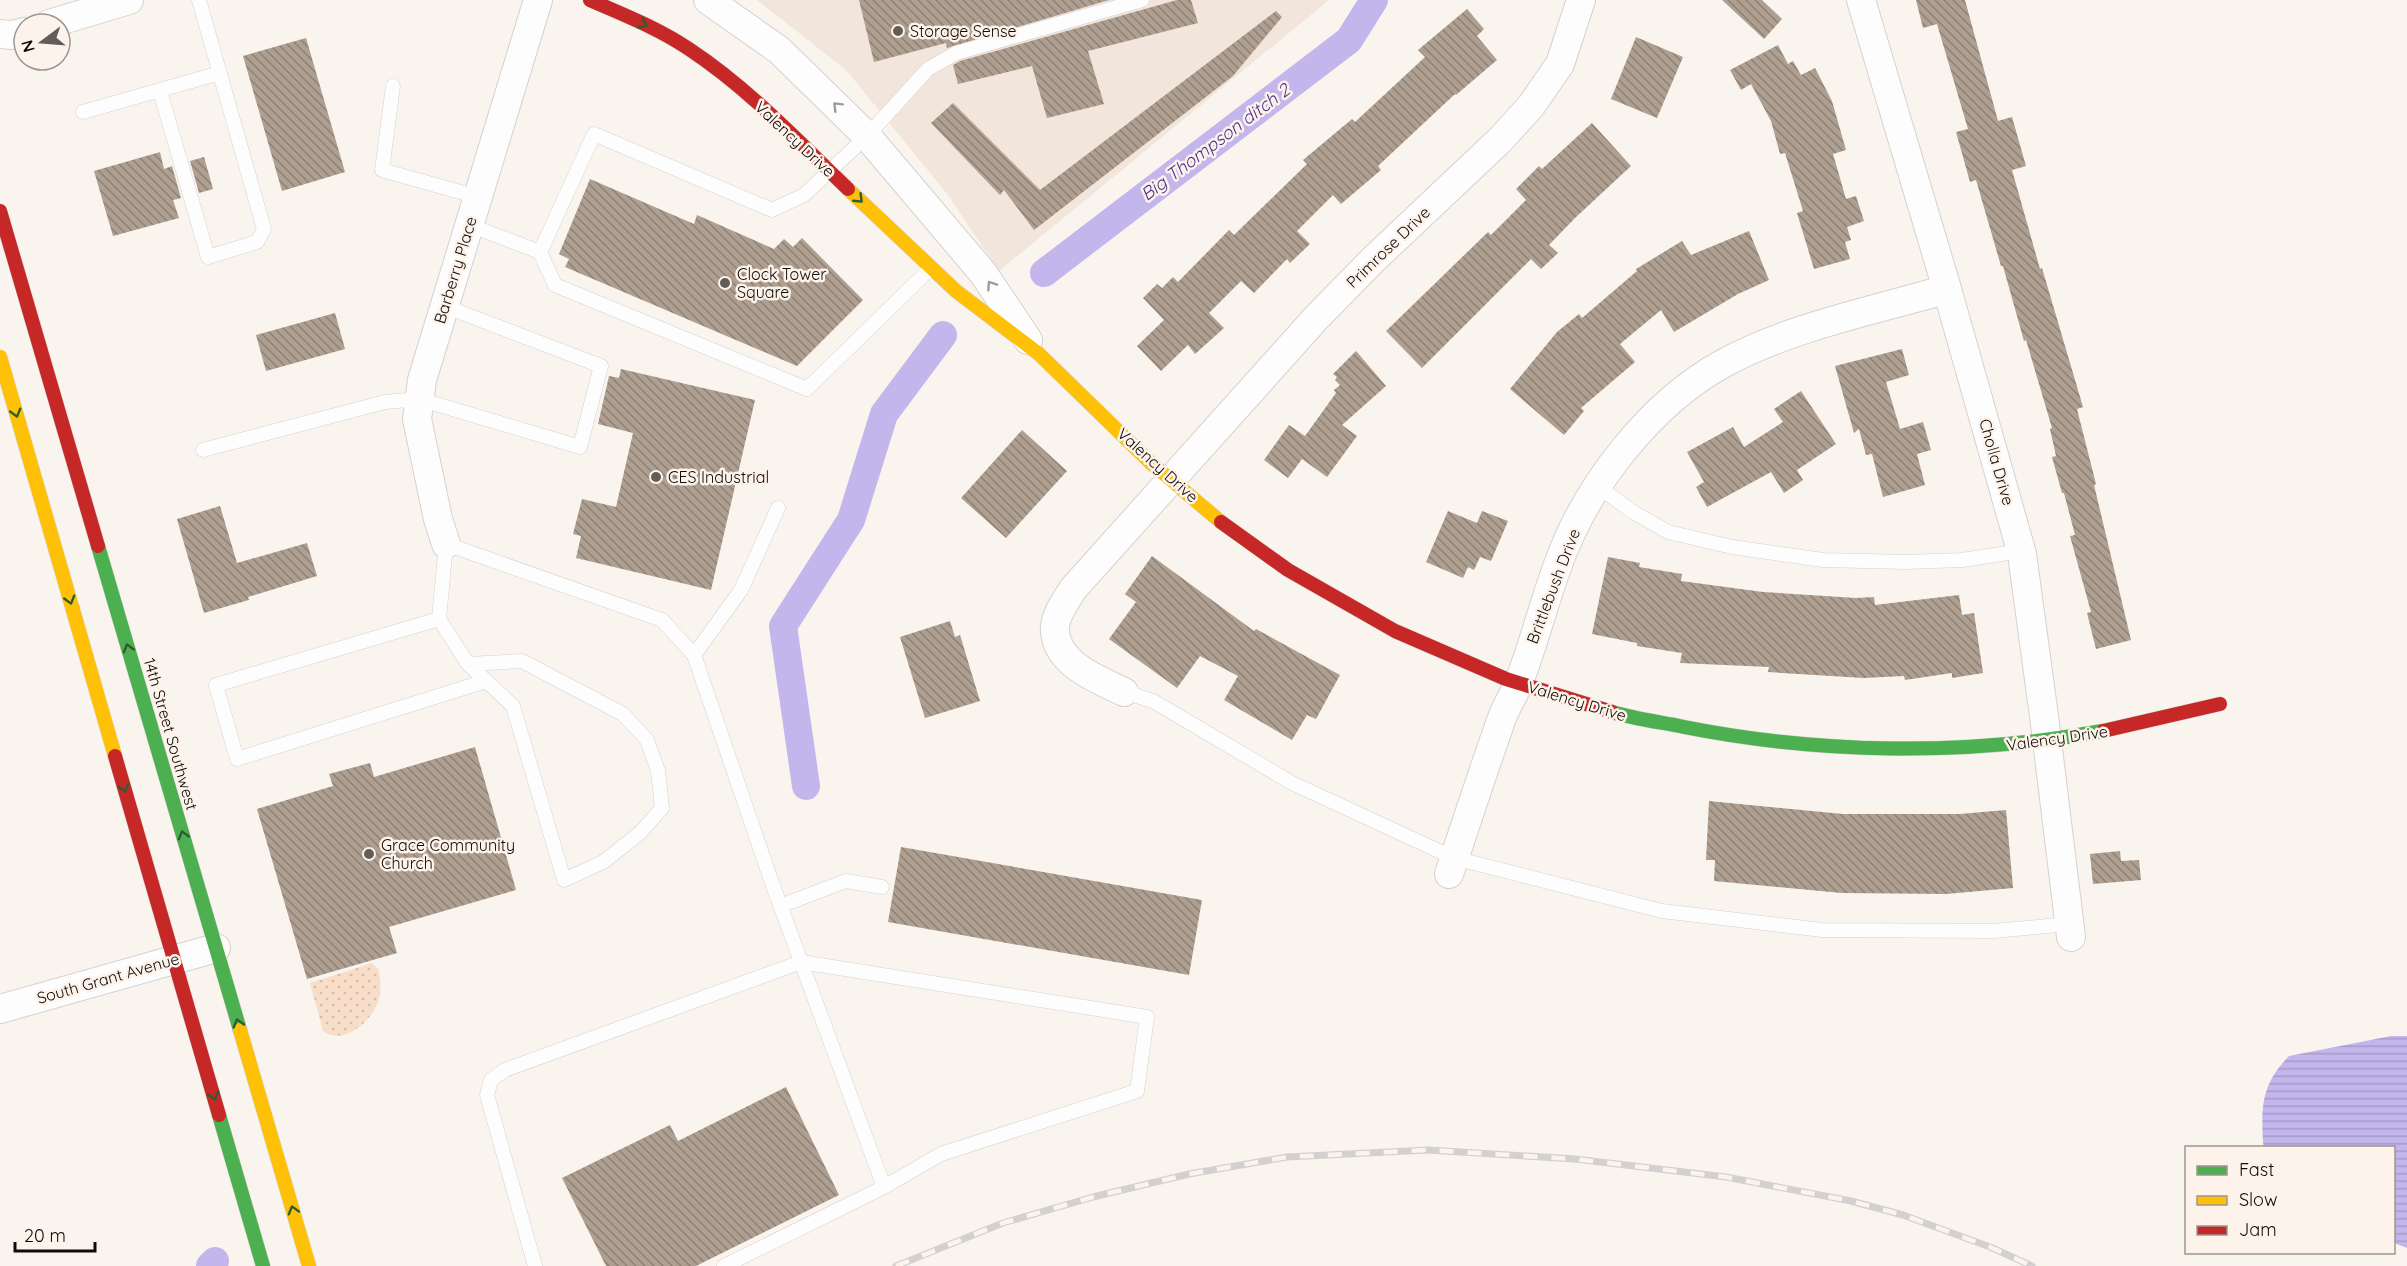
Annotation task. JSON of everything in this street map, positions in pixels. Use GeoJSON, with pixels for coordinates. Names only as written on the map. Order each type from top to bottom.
{"type":"FeatureCollection","features":[{"type":"Feature","properties":{"kind":"main road","name":"Valency Drive"},"geometry":{"type":"LineString","coordinates":[[590,0],[648,25],[688,48],[764,109],[960,295],[1035,351],[1170,479],[1256,547],[1316,586],[1440,651],[1519,682],[1618,714],[1744,739],[1860,750],[1943,750],[2047,741],[2146,724],[2220,704]]}},
{"type":"Feature","properties":{"kind":"main road","name":"14th Street Southwest"},"geometry":{"type":"LineString","coordinates":[[0,211],[309,1266]]}},
{"type":"Feature","properties":{"kind":"main road"},"geometry":{"type":"LineString","coordinates":[[0,357],[263,1266]]}},
{"type":"Feature","properties":{"kind":"street"},"geometry":{"type":"LineString","coordinates":[[72,17],[129,0]]}},
{"type":"Feature","properties":{"kind":"street","name":"Barberry Place"},"geometry":{"type":"LineString","coordinates":[[446,544],[417,419],[422,380],[538,0]]}},
{"type":"Feature","properties":{"kind":"street","name":"Valency Drive"},"geometry":{"type":"LineString","coordinates":[[708,0],[779,50],[867,136],[983,273],[1035,351]]}},
{"type":"Feature","properties":{"kind":"street","name":"Primrose Drive"},"geometry":{"type":"LineString","coordinates":[[1124,692],[1076,666],[1061,649],[1054,632],[1059,612],[1073,589],[1170,479],[1357,276],[1491,148],[1531,106],[1560,64],[1581,0]]}},
{"type":"Feature","properties":{"kind":"street","name":"Cholla Drive"},"geometry":{"type":"LineString","coordinates":[[1861,0],[1947,289],[2021,551],[2070,930]]}},
{"type":"Feature","properties":{"kind":"street","name":"Brittlebush Drive"},"geometry":{"type":"LineString","coordinates":[[1452,866],[1503,715],[1519,682],[1560,560],[1597,486],[1614,462],[1651,420],[1700,378],[1721,365],[1782,337],[1947,289]]}},
{"type":"Feature","properties":{"kind":"street","name":"South Grant Avenue"},"geometry":{"type":"LineString","coordinates":[[0,1009],[216,948]]}},
{"type":"Feature","properties":{"kind":"lane"},"geometry":{"type":"LineString","coordinates":[[160,91],[208,257],[257,242],[264,229],[199,0]]}},
{"type":"Feature","properties":{"kind":"lane"},"geometry":{"type":"LineString","coordinates":[[540,252],[594,134],[772,210],[804,195],[867,136],[928,69],[956,53],[1142,0]]}},
{"type":"Feature","properties":{"kind":"lane"},"geometry":{"type":"LineString","coordinates":[[83,112],[220,73]]}},
{"type":"Feature","properties":{"kind":"lane"},"geometry":{"type":"LineString","coordinates":[[393,86],[382,170],[478,197]]}},
{"type":"Feature","properties":{"kind":"lane"},"geometry":{"type":"LineString","coordinates":[[469,225],[540,252],[555,285],[807,389],[931,268]]}},
{"type":"Feature","properties":{"kind":"lane"},"geometry":{"type":"LineString","coordinates":[[203,450],[386,402],[419,399],[580,447],[601,366],[444,306]]}},
{"type":"Feature","properties":{"kind":"lane"},"geometry":{"type":"LineString","coordinates":[[1597,486],[1633,512],[1668,532],[1732,547],[1823,560],[1906,562],[1962,560],[2021,551]]}},
{"type":"Feature","properties":{"kind":"lane"},"geometry":{"type":"LineString","coordinates":[[693,656],[741,590],[778,508]]}},
{"type":"Feature","properties":{"kind":"lane"},"geometry":{"type":"LineString","coordinates":[[468,664],[522,661],[623,714],[647,740],[658,771],[662,808],[640,833],[603,862],[564,880],[513,706],[468,664],[439,619],[446,544],[662,620],[693,656],[780,906],[884,1187]]}},
{"type":"Feature","properties":{"kind":"lane"},"geometry":{"type":"LineString","coordinates":[[439,619],[216,685],[237,759],[486,681]]}},
{"type":"Feature","properties":{"kind":"lane"},"geometry":{"type":"LineString","coordinates":[[1124,692],[1153,701],[1292,783],[1452,866],[1662,911],[1769,925],[1822,930],[1897,932],[2070,930]]}},
{"type":"Feature","properties":{"kind":"lane"},"geometry":{"type":"LineString","coordinates":[[780,906],[846,881],[882,887]]}},
{"type":"Feature","properties":{"kind":"lane"},"geometry":{"type":"LineString","coordinates":[[535,1266],[487,1095],[491,1080],[505,1070],[801,962],[1147,1017],[1137,1091],[941,1154],[884,1187],[724,1266]]}},
{"type":"Feature","properties":{"kind":"shaded area"},"geometry":{"type":"Polygon","coordinates":[[[757,0],[1329,0],[999,271],[948,195],[846,70],[757,0]]]}},
{"type":"Feature","properties":{"kind":"shaded area"},"geometry":{"type":"Polygon","coordinates":[[[372,963],[379,970],[380,990],[378,1002],[369,1018],[347,1034],[331,1035],[323,1031],[310,983],[372,963]]]}},
{"type":"Feature","properties":{"kind":"shaded area"},"geometry":{"type":"Polygon","coordinates":[[[2391,1036],[2407,1036],[2407,1248],[2395,1243],[2395,1146],[2264,1146],[2262,1117],[2265,1096],[2273,1076],[2289,1056],[2391,1036]]]}},
{"type":"Feature","properties":{"kind":"building"},"geometry":{"type":"Polygon","coordinates":[[[859,0],[1109,0],[947,48],[946,43],[874,62],[859,0]]]}},
{"type":"Feature","properties":{"kind":"building"},"geometry":{"type":"Polygon","coordinates":[[[1177,0],[1191,0],[1198,23],[1088,51],[1104,104],[1047,118],[1032,66],[958,84],[953,65],[960,61],[1177,0]]]}},
{"type":"Feature","properties":{"kind":"building"},"geometry":{"type":"Polygon","coordinates":[[[1722,0],[1762,0],[1782,19],[1764,39],[1722,0]]]}},
{"type":"Feature","properties":{"kind":"building"},"geometry":{"type":"Polygon","coordinates":[[[1916,0],[1965,0],[1998,121],[2012,117],[2026,166],[2012,170],[2083,407],[2077,409],[2131,640],[2096,649],[2087,613],[2091,612],[2070,536],[2075,535],[2052,457],[2056,456],[2050,429],[2052,428],[1976,180],[1970,182],[1956,132],[1968,129],[1937,24],[1923,28],[1916,0]]]}},
{"type":"Feature","properties":{"kind":"building"},"geometry":{"type":"Polygon","coordinates":[[[1467,9],[1484,29],[1477,36],[1497,60],[1455,94],[1378,166],[1381,170],[1341,204],[1333,195],[1297,231],[1310,244],[1290,263],[1287,259],[1254,293],[1241,281],[1209,313],[1224,328],[1195,354],[1188,345],[1161,371],[1137,346],[1164,320],[1143,298],[1157,284],[1162,288],[1173,277],[1178,282],[1229,230],[1234,235],[1307,164],[1303,160],[1352,119],[1355,122],[1425,57],[1418,50],[1467,9]]]}},
{"type":"Feature","properties":{"kind":"building"},"geometry":{"type":"Polygon","coordinates":[[[1276,11],[1282,17],[1233,76],[1034,230],[1004,190],[1000,195],[931,123],[953,103],[1040,190],[1276,11]]]}},
{"type":"Feature","properties":{"kind":"building"},"geometry":{"type":"Polygon","coordinates":[[[1636,37],[1683,57],[1657,118],[1611,99],[1636,37]]]}},
{"type":"Feature","properties":{"kind":"building"},"geometry":{"type":"Polygon","coordinates":[[[306,38],[345,172],[282,191],[243,56],[306,38]]]}},
{"type":"Feature","properties":{"kind":"building"},"geometry":{"type":"Polygon","coordinates":[[[1778,45],[1788,64],[1793,61],[1801,75],[1815,68],[1832,101],[1846,150],[1833,154],[1846,199],[1856,196],[1864,221],[1847,227],[1851,240],[1845,242],[1850,259],[1814,269],[1797,213],[1803,211],[1785,153],[1780,154],[1771,121],[1751,84],[1741,90],[1730,70],[1778,45]]]}},
{"type":"Feature","properties":{"kind":"building"},"geometry":{"type":"Polygon","coordinates":[[[1592,123],[1631,166],[1549,245],[1558,253],[1541,269],[1531,259],[1422,368],[1386,331],[1488,232],[1491,235],[1526,200],[1516,189],[1539,166],[1542,169],[1592,123]]]}},
{"type":"Feature","properties":{"kind":"building"},"geometry":{"type":"Polygon","coordinates":[[[160,152],[164,169],[172,166],[181,198],[173,200],[179,218],[113,236],[94,171],[160,152]]]}},
{"type":"Feature","properties":{"kind":"building"},"geometry":{"type":"Polygon","coordinates":[[[204,157],[213,189],[199,193],[190,161],[204,157]]]}},
{"type":"Feature","properties":{"kind":"building","name":"Clock Tower Square"},"geometry":{"type":"Polygon","coordinates":[[[590,179],[694,224],[697,215],[774,249],[784,239],[793,247],[802,238],[863,300],[797,366],[565,267],[569,259],[559,254],[590,179]]]}},
{"type":"Feature","properties":{"kind":"building"},"geometry":{"type":"Polygon","coordinates":[[[1749,231],[1769,280],[1738,294],[1674,332],[1661,310],[1620,344],[1635,362],[1581,408],[1584,411],[1564,435],[1510,389],[1557,332],[1579,314],[1582,318],[1637,271],[1636,269],[1682,241],[1691,255],[1749,231]]]}},
{"type":"Feature","properties":{"kind":"building"},"geometry":{"type":"Polygon","coordinates":[[[335,313],[345,349],[266,371],[256,335],[335,313]]]}},
{"type":"Feature","properties":{"kind":"building"},"geometry":{"type":"Polygon","coordinates":[[[1902,349],[1909,375],[1886,382],[1900,429],[1923,422],[1931,450],[1917,454],[1925,485],[1883,497],[1872,454],[1866,455],[1859,429],[1854,433],[1835,366],[1902,349]]]}},
{"type":"Feature","properties":{"kind":"building"},"geometry":{"type":"Polygon","coordinates":[[[1356,351],[1386,386],[1342,425],[1357,436],[1327,477],[1302,459],[1288,478],[1264,460],[1289,425],[1305,436],[1336,393],[1334,390],[1340,385],[1333,374],[1356,351]]]}},
{"type":"Feature","properties":{"kind":"building"},"geometry":{"type":"Polygon","coordinates":[[[621,369],[755,400],[711,590],[576,558],[581,536],[573,534],[582,499],[616,507],[633,433],[598,424],[609,376],[619,378],[621,369]]]}},
{"type":"Feature","properties":{"kind":"building"},"geometry":{"type":"Polygon","coordinates":[[[1801,391],[1836,444],[1797,470],[1803,480],[1784,493],[1771,472],[1707,507],[1696,487],[1704,482],[1687,452],[1733,427],[1744,447],[1783,422],[1774,409],[1801,391]]]}},
{"type":"Feature","properties":{"kind":"building"},"geometry":{"type":"Polygon","coordinates":[[[1022,430],[1067,471],[1006,538],[961,498],[1022,430]]]}},
{"type":"Feature","properties":{"kind":"building"},"geometry":{"type":"Polygon","coordinates":[[[220,506],[237,563],[307,543],[317,576],[204,613],[177,519],[220,506]]]}},
{"type":"Feature","properties":{"kind":"building"},"geometry":{"type":"Polygon","coordinates":[[[1448,511],[1477,523],[1482,511],[1508,521],[1491,561],[1480,557],[1474,570],[1468,567],[1463,578],[1426,562],[1448,511]]]}},
{"type":"Feature","properties":{"kind":"building"},"geometry":{"type":"Polygon","coordinates":[[[1152,556],[1254,631],[1256,629],[1340,675],[1316,719],[1307,715],[1292,740],[1224,700],[1238,676],[1200,656],[1177,688],[1109,639],[1136,602],[1125,594],[1152,556]]]}},
{"type":"Feature","properties":{"kind":"building"},"geometry":{"type":"Polygon","coordinates":[[[1608,557],[1640,563],[1639,567],[1682,574],[1681,581],[1763,592],[1856,598],[1874,597],[1875,605],[1959,595],[1962,615],[1974,613],[1983,673],[1952,678],[1952,673],[1905,680],[1904,676],[1864,678],[1768,672],[1769,667],[1680,663],[1682,653],[1637,646],[1637,643],[1592,634],[1608,557]]]}},
{"type":"Feature","properties":{"kind":"building"},"geometry":{"type":"Polygon","coordinates":[[[950,621],[955,637],[960,635],[980,701],[925,718],[900,637],[950,621]]]}},
{"type":"Feature","properties":{"kind":"building"},"geometry":{"type":"Polygon","coordinates":[[[475,747],[516,890],[389,927],[397,953],[307,979],[257,809],[333,786],[329,774],[370,763],[374,777],[475,747]]]}},
{"type":"Feature","properties":{"kind":"building"},"geometry":{"type":"Polygon","coordinates":[[[1709,801],[1843,814],[1960,814],[2006,810],[2013,888],[1946,894],[1842,893],[1714,881],[1715,860],[1706,860],[1709,801]]]}},
{"type":"Feature","properties":{"kind":"building"},"geometry":{"type":"Polygon","coordinates":[[[901,847],[1202,900],[1189,975],[888,922],[901,847]]]}},
{"type":"Feature","properties":{"kind":"building"},"geometry":{"type":"Polygon","coordinates":[[[2120,851],[2121,861],[2139,860],[2141,880],[2093,884],[2090,854],[2120,851]]]}},
{"type":"Feature","properties":{"kind":"building"},"geometry":{"type":"Polygon","coordinates":[[[786,1087],[839,1195],[696,1266],[606,1266],[562,1178],[670,1125],[678,1141],[786,1087]]]}},
{"type":"Feature","properties":{"kind":"waterway","name":"Big Thompson ditch 2"},"geometry":{"type":"LineString","coordinates":[[1044,273],[1349,40],[1374,0]]}},
{"type":"Feature","properties":{"kind":"waterway","name":"Big Thompson ditch 2"},"geometry":{"type":"LineString","coordinates":[[806,786],[783,626],[851,520],[884,414],[943,335]]}},
{"type":"Feature","properties":{"kind":"waterway","name":"Big Thompson ditch 2"},"geometry":{"type":"LineString","coordinates":[[210,1266],[215,1261]]}},
{"type":"Feature","properties":{"kind":"railway"},"geometry":{"type":"LineString","coordinates":[[896,1266],[1003,1223],[1093,1197],[1189,1174],[1287,1157],[1428,1150],[1575,1159],[1726,1177],[1851,1201],[1903,1215],[1990,1247],[2032,1266]]}},
{"type":"Feature","properties":{"kind":"traffic: fast"},"geometry":{"type":"LineString","coordinates":[[98,546],[240,1030]]}},
{"type":"Feature","properties":{"kind":"traffic: fast"},"geometry":{"type":"LineString","coordinates":[[1612,712],[1736,736],[1840,747],[1893,749],[1999,745],[2103,731]]}},
{"type":"Feature","properties":{"kind":"traffic: fast"},"geometry":{"type":"LineString","coordinates":[[219,1115],[263,1266]]}},
{"type":"Feature","properties":{"kind":"traffic: slow"},"geometry":{"type":"LineString","coordinates":[[848,189],[956,291],[1039,354],[1151,463],[1221,522]]}},
{"type":"Feature","properties":{"kind":"traffic: slow"},"geometry":{"type":"LineString","coordinates":[[0,357],[115,756]]}},
{"type":"Feature","properties":{"kind":"traffic: slow"},"geometry":{"type":"LineString","coordinates":[[240,1030],[309,1266]]}},
{"type":"Feature","properties":{"kind":"traffic: jam"},"geometry":{"type":"LineString","coordinates":[[590,0],[641,22],[711,64],[772,116],[848,189]]}},
{"type":"Feature","properties":{"kind":"traffic: jam"},"geometry":{"type":"LineString","coordinates":[[0,211],[98,546]]}},
{"type":"Feature","properties":{"kind":"traffic: jam"},"geometry":{"type":"LineString","coordinates":[[1221,522],[1288,570],[1395,631],[1506,679],[1612,712]]}},
{"type":"Feature","properties":{"kind":"traffic: jam"},"geometry":{"type":"LineString","coordinates":[[2103,731],[2220,704]]}},
{"type":"Feature","properties":{"kind":"traffic: jam"},"geometry":{"type":"LineString","coordinates":[[115,756],[219,1115]]}},
{"type":"Feature","properties":{"kind":"place","name":"Storage Sense"},"geometry":{"type":"Point","coordinates":[898,31]}},
{"type":"Feature","properties":{"kind":"place","name":"Clock Tower Square"},"geometry":{"type":"Point","coordinates":[725,283]}},
{"type":"Feature","properties":{"kind":"place","name":"CES Industrial"},"geometry":{"type":"Point","coordinates":[656,477]}},
{"type":"Feature","properties":{"kind":"place","name":"Grace Community Church"},"geometry":{"type":"Point","coordinates":[369,854]}}]}
